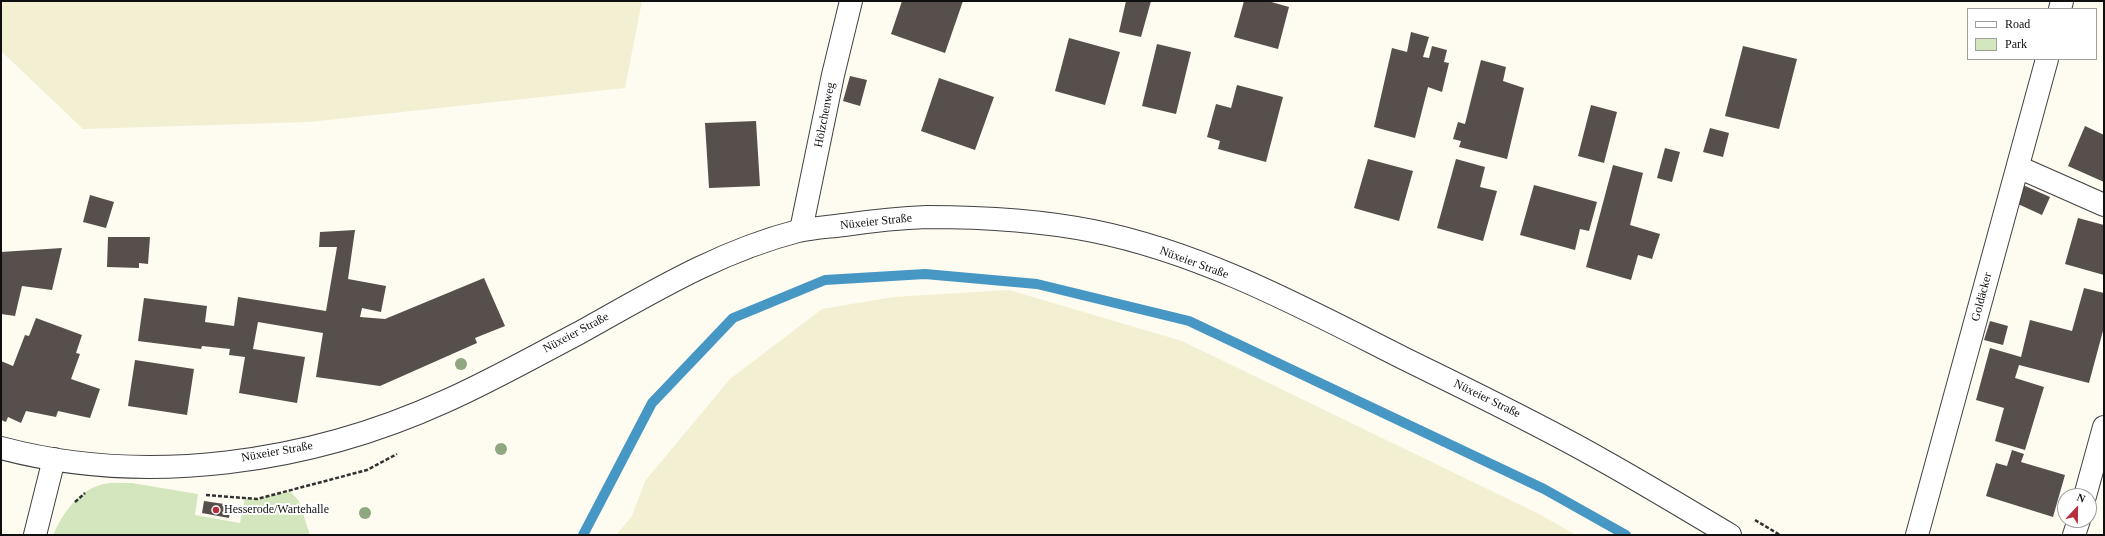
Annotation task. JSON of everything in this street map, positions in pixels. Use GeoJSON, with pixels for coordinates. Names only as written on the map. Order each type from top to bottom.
{"type":"FeatureCollection","features":[{"type":"Feature","properties":{"kind":"street","name":"Hölzchenweg"},"geometry":{"type":"LineString","coordinates":[[801,230],[833,76],[851,1]]}},
{"type":"Feature","properties":{"kind":"street","name":"Goldäcker"},"geometry":{"type":"LineString","coordinates":[[1917,535],[2047,60]]}},
{"type":"Feature","properties":{"kind":"street"},"geometry":{"type":"LineString","coordinates":[[2018,167],[2104,205]]}},
{"type":"Feature","properties":{"kind":"street","name":"Nüxeier Straße"},"geometry":{"type":"LineString","coordinates":[[1,448],[54,459],[97,465],[167,467],[292,451],[365,433],[447,401],[578,333],[665,284],[726,255],[801,230],[892,218],[977,217],[1044,223],[1098,232],[1168,252],[1219,271],[1267,292],[1524,418],[1601,460],[1730,535]]}},
{"type":"Feature","properties":{"kind":"street"},"geometry":{"type":"LineString","coordinates":[[2087,488],[2104,427]]}},
{"type":"Feature","properties":{"kind":"street"},"geometry":{"type":"LineString","coordinates":[[35,535],[54,459]]}},
{"type":"Feature","properties":{"kind":"shaded area"},"geometry":{"type":"Polygon","coordinates":[[[1,1],[642,1],[625,88],[309,122],[83,129],[1,51],[1,1]]]}},
{"type":"Feature","properties":{"kind":"shaded area"},"geometry":{"type":"Polygon","coordinates":[[[1009,290],[1182,341],[1539,514],[1576,535],[616,535],[632,516],[645,481],[730,379],[822,309],[893,297],[1009,290]]]}},
{"type":"Feature","properties":{"kind":"green space"},"geometry":{"type":"Polygon","coordinates":[[[107,483],[132,483],[198,494],[195,515],[240,523],[245,498],[257,499],[290,491],[299,501],[310,535],[53,535],[66,511],[87,491],[107,483]]]}},
{"type":"Feature","properties":{"kind":"building"},"geometry":{"type":"Polygon","coordinates":[[[902,1],[963,1],[945,53],[891,34],[902,1]]]}},
{"type":"Feature","properties":{"kind":"building"},"geometry":{"type":"Polygon","coordinates":[[[1126,1],[1151,1],[1141,37],[1119,32],[1126,1]]]}},
{"type":"Feature","properties":{"kind":"building"},"geometry":{"type":"Polygon","coordinates":[[[1244,1],[1268,1],[1289,7],[1278,49],[1234,37],[1244,1]]]}},
{"type":"Feature","properties":{"kind":"building"},"geometry":{"type":"Polygon","coordinates":[[[1411,32],[1429,37],[1423,57],[1429,58],[1432,46],[1447,50],[1444,62],[1449,63],[1442,92],[1428,87],[1415,138],[1374,127],[1392,48],[1407,52],[1411,32]]]}},
{"type":"Feature","properties":{"kind":"building"},"geometry":{"type":"Polygon","coordinates":[[[1069,38],[1120,52],[1105,105],[1055,91],[1069,38]]]}},
{"type":"Feature","properties":{"kind":"building"},"geometry":{"type":"Polygon","coordinates":[[[1157,44],[1191,52],[1176,114],[1142,106],[1157,44]]]}},
{"type":"Feature","properties":{"kind":"building"},"geometry":{"type":"Polygon","coordinates":[[[1743,46],[1797,59],[1779,129],[1725,116],[1743,46]]]}},
{"type":"Feature","properties":{"kind":"building"},"geometry":{"type":"Polygon","coordinates":[[[1481,60],[1506,67],[1503,81],[1524,88],[1507,159],[1459,147],[1461,141],[1453,139],[1458,122],[1465,124],[1481,60]]]}},
{"type":"Feature","properties":{"kind":"building"},"geometry":{"type":"Polygon","coordinates":[[[850,76],[867,80],[860,106],[843,101],[850,76]]]}},
{"type":"Feature","properties":{"kind":"building"},"geometry":{"type":"Polygon","coordinates":[[[939,78],[994,97],[975,150],[921,131],[939,78]]]}},
{"type":"Feature","properties":{"kind":"building"},"geometry":{"type":"Polygon","coordinates":[[[1237,85],[1283,97],[1266,162],[1218,149],[1220,141],[1207,137],[1216,104],[1231,108],[1237,85]]]}},
{"type":"Feature","properties":{"kind":"building"},"geometry":{"type":"Polygon","coordinates":[[[1591,105],[1617,112],[1604,163],[1578,156],[1591,105]]]}},
{"type":"Feature","properties":{"kind":"building"},"geometry":{"type":"Polygon","coordinates":[[[756,121],[760,186],[709,188],[705,123],[756,121]]]}},
{"type":"Feature","properties":{"kind":"building"},"geometry":{"type":"Polygon","coordinates":[[[2085,126],[2104,135],[2104,182],[2068,166],[2085,126]]]}},
{"type":"Feature","properties":{"kind":"building"},"geometry":{"type":"Polygon","coordinates":[[[1710,128],[1729,133],[1723,157],[1703,152],[1710,128]]]}},
{"type":"Feature","properties":{"kind":"building"},"geometry":{"type":"Polygon","coordinates":[[[1665,148],[1680,152],[1672,182],[1657,178],[1665,148]]]}},
{"type":"Feature","properties":{"kind":"building"},"geometry":{"type":"Polygon","coordinates":[[[1368,159],[1413,171],[1399,221],[1354,208],[1368,159]]]}},
{"type":"Feature","properties":{"kind":"building"},"geometry":{"type":"Polygon","coordinates":[[[1456,159],[1485,167],[1480,187],[1497,191],[1483,241],[1437,228],[1456,159]]]}},
{"type":"Feature","properties":{"kind":"building"},"geometry":{"type":"Polygon","coordinates":[[[1613,165],[1643,173],[1630,225],[1660,234],[1652,259],[1638,255],[1631,280],[1586,267],[1613,165]]]}},
{"type":"Feature","properties":{"kind":"building"},"geometry":{"type":"Polygon","coordinates":[[[1534,185],[1597,202],[1589,231],[1580,229],[1575,250],[1520,235],[1534,185]]]}},
{"type":"Feature","properties":{"kind":"building"},"geometry":{"type":"Polygon","coordinates":[[[2023,185],[2050,197],[2042,215],[2018,204],[2023,185]]]}},
{"type":"Feature","properties":{"kind":"building"},"geometry":{"type":"Polygon","coordinates":[[[90,195],[114,202],[106,228],[83,222],[90,195]]]}},
{"type":"Feature","properties":{"kind":"building"},"geometry":{"type":"Polygon","coordinates":[[[2078,218],[2104,225],[2104,275],[2065,264],[2078,218]]]}},
{"type":"Feature","properties":{"kind":"building"},"geometry":{"type":"Polygon","coordinates":[[[355,230],[348,279],[386,286],[381,312],[362,308],[360,317],[385,319],[484,278],[505,326],[475,338],[477,343],[380,386],[316,377],[323,333],[258,322],[253,349],[305,357],[297,403],[239,393],[245,357],[229,355],[230,349],[202,346],[201,349],[138,341],[144,298],[207,306],[205,322],[234,326],[238,297],[326,311],[337,247],[319,247],[320,232],[355,230]]]}},
{"type":"Feature","properties":{"kind":"building"},"geometry":{"type":"Polygon","coordinates":[[[108,237],[150,237],[148,264],[139,263],[139,268],[107,267],[108,237]]]}},
{"type":"Feature","properties":{"kind":"building"},"geometry":{"type":"Polygon","coordinates":[[[62,248],[52,290],[22,286],[15,316],[1,314],[1,252],[62,248]]]}},
{"type":"Feature","properties":{"kind":"building"},"geometry":{"type":"Polygon","coordinates":[[[2084,288],[2104,293],[2104,327],[2089,383],[2019,365],[2015,378],[2044,387],[2025,450],[1995,441],[2004,408],[1976,400],[1990,348],[2021,357],[2030,320],[2072,331],[2084,288]]]}},
{"type":"Feature","properties":{"kind":"building"},"geometry":{"type":"Polygon","coordinates":[[[36,318],[82,335],[76,353],[80,354],[71,379],[100,389],[90,418],[58,411],[56,417],[26,411],[21,423],[8,417],[6,422],[1,420],[1,361],[13,366],[25,335],[29,336],[36,318]]]}},
{"type":"Feature","properties":{"kind":"building"},"geometry":{"type":"Polygon","coordinates":[[[1990,321],[2008,326],[2003,345],[1984,340],[1990,321]]]}},
{"type":"Feature","properties":{"kind":"building"},"geometry":{"type":"Polygon","coordinates":[[[135,360],[194,369],[187,415],[128,406],[135,360]]]}},
{"type":"Feature","properties":{"kind":"building"},"geometry":{"type":"Polygon","coordinates":[[[2012,450],[2024,454],[2021,462],[2065,475],[2061,488],[2057,488],[2057,503],[2053,517],[1986,496],[1996,463],[2007,466],[2012,450]]]}},
{"type":"Feature","properties":{"kind":"building"},"geometry":{"type":"Polygon","coordinates":[[[204,501],[231,505],[229,518],[202,513],[204,501]]]}},
{"type":"Feature","properties":{"kind":"waterway"},"geometry":{"type":"LineString","coordinates":[[583,535],[652,403],[733,318],[825,280],[925,274],[1037,284],[1189,321],[1544,489],[1626,535]]}},
{"type":"Feature","properties":{"kind":"place","name":"Hesserode/Wartehalle"},"geometry":{"type":"Point","coordinates":[216,510]}}]}
